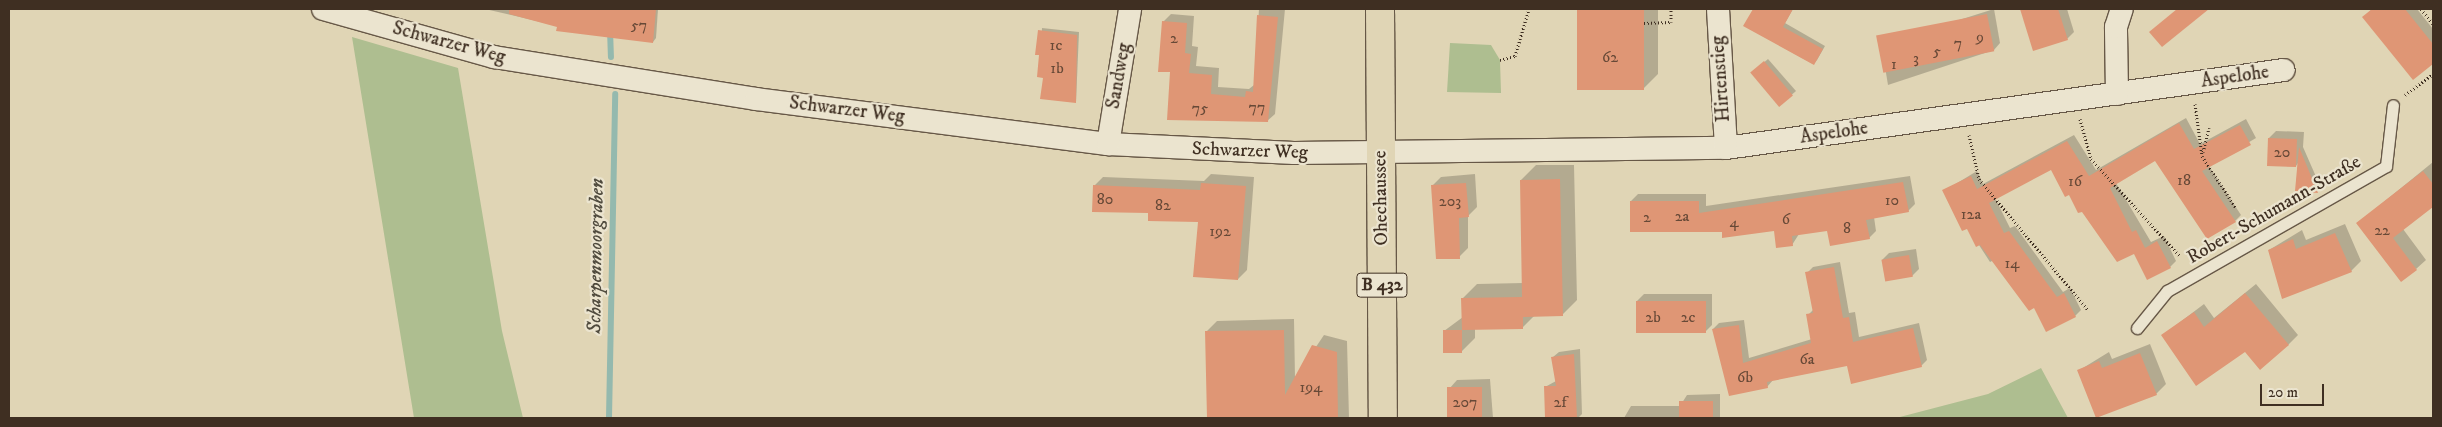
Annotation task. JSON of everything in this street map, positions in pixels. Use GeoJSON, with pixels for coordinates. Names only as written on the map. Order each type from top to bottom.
{"type":"FeatureCollection","features":[{"type":"Feature","properties":{"kind":"main road","name":"Ohechaussee"},"geometry":{"type":"LineString","coordinates":[[1380,9],[1383,418]]}},
{"type":"Feature","properties":{"kind":"street","name":"Schwarzer Weg"},"geometry":{"type":"LineString","coordinates":[[323,9],[494,57],[756,99],[1108,144],[1294,153],[1380,152]]}},
{"type":"Feature","properties":{"kind":"street","name":"Sandweg"},"geometry":{"type":"LineString","coordinates":[[1108,144],[1130,9]]}},
{"type":"Feature","properties":{"kind":"street","name":"Hirtenstieg"},"geometry":{"type":"LineString","coordinates":[[1718,9],[1726,148]]}},
{"type":"Feature","properties":{"kind":"street"},"geometry":{"type":"LineString","coordinates":[[2117,94],[2116,27],[2122,9]]}},
{"type":"Feature","properties":{"kind":"street","name":"Aspelohe"},"geometry":{"type":"LineString","coordinates":[[1380,152],[1726,148],[2284,70]]}},
{"type":"Feature","properties":{"kind":"lane","name":"Robert-Schumann-Straße"},"geometry":{"type":"LineString","coordinates":[[2137,328],[2167,291],[2386,166],[2393,105]]}},
{"type":"Feature","properties":{"kind":"path"},"geometry":{"type":"LineString","coordinates":[[1500,60],[1516,56],[1529,9]]}},
{"type":"Feature","properties":{"kind":"path"},"geometry":{"type":"LineString","coordinates":[[1644,23],[1671,22],[1671,9]]}},
{"type":"Feature","properties":{"kind":"path"},"geometry":{"type":"LineString","coordinates":[[2421,9],[2433,24]]}},
{"type":"Feature","properties":{"kind":"path"},"geometry":{"type":"LineString","coordinates":[[2393,105],[2433,74]]}},
{"type":"Feature","properties":{"kind":"path"},"geometry":{"type":"LineString","coordinates":[[2192,83],[2202,156],[2236,208]]}},
{"type":"Feature","properties":{"kind":"path"},"geometry":{"type":"LineString","coordinates":[[2075,100],[2092,159],[2180,256]]}},
{"type":"Feature","properties":{"kind":"path"},"geometry":{"type":"LineString","coordinates":[[1964,115],[1979,179],[2088,310]]}},
{"type":"Feature","properties":{"kind":"path"},"geometry":{"type":"LineString","coordinates":[[2202,156],[2209,128]]}},
{"type":"Feature","properties":{"kind":"green space"},"geometry":{"type":"Polygon","coordinates":[[[352,37],[458,68],[502,331],[523,418],[414,418],[352,37]]]}},
{"type":"Feature","properties":{"kind":"green space"},"geometry":{"type":"Polygon","coordinates":[[[1450,43],[1491,45],[1500,60],[1501,93],[1447,92],[1450,43]]]}},
{"type":"Feature","properties":{"kind":"green space"},"geometry":{"type":"Polygon","coordinates":[[[2041,368],[2068,418],[1896,418],[1988,394],[2041,368]]]}},
{"type":"Feature","properties":{"kind":"building"},"geometry":{"type":"Polygon","coordinates":[[[509,9],[656,9],[653,43],[556,31],[557,27],[509,14],[509,9]]]}},
{"type":"Feature","properties":{"kind":"building"},"geometry":{"type":"Polygon","coordinates":[[[1577,9],[1644,9],[1644,90],[1577,90],[1577,9]]]}},
{"type":"Feature","properties":{"kind":"building"},"geometry":{"type":"Polygon","coordinates":[[[1753,9],[1793,9],[1783,27],[1823,49],[1814,65],[1743,26],[1753,9]]]}},
{"type":"Feature","properties":{"kind":"building"},"geometry":{"type":"Polygon","coordinates":[[[2020,9],[2058,9],[2068,40],[2033,51],[2020,9]]]}},
{"type":"Feature","properties":{"kind":"building"},"geometry":{"type":"Polygon","coordinates":[[[2177,9],[2209,9],[2162,47],[2149,32],[2177,9]]]}},
{"type":"Feature","properties":{"kind":"building"},"geometry":{"type":"Polygon","coordinates":[[[2372,9],[2405,9],[2433,44],[2433,64],[2413,80],[2362,17],[2372,9]]]}},
{"type":"Feature","properties":{"kind":"building"},"geometry":{"type":"Polygon","coordinates":[[[1987,14],[1994,51],[1883,73],[1876,36],[1987,14]]]}},
{"type":"Feature","properties":{"kind":"building"},"geometry":{"type":"Polygon","coordinates":[[[1257,15],[1278,17],[1268,122],[1167,120],[1170,72],[1158,72],[1162,21],[1187,23],[1185,53],[1191,54],[1189,73],[1212,75],[1211,94],[1245,97],[1246,91],[1253,92],[1257,15]]]}},
{"type":"Feature","properties":{"kind":"building"},"geometry":{"type":"Polygon","coordinates":[[[1038,30],[1077,35],[1076,103],[1040,99],[1043,78],[1037,77],[1039,55],[1035,55],[1038,30]]]}},
{"type":"Feature","properties":{"kind":"building"},"geometry":{"type":"Polygon","coordinates":[[[1764,61],[1793,95],[1779,107],[1750,73],[1764,61]]]}},
{"type":"Feature","properties":{"kind":"building"},"geometry":{"type":"Polygon","coordinates":[[[2179,123],[2194,149],[2240,125],[2251,145],[2202,171],[2236,222],[2207,239],[2155,161],[2110,188],[2132,232],[2136,230],[2145,248],[2157,241],[2171,268],[2147,280],[2134,254],[2117,262],[2082,212],[2078,213],[2069,195],[2065,197],[2051,170],[1989,203],[2004,233],[2009,231],[2057,297],[2064,293],[2076,317],[2046,332],[2034,308],[2029,311],[1980,245],[1976,247],[1967,229],[1962,231],[1942,190],[1971,176],[1977,189],[2067,141],[2089,176],[2179,123]]]}},
{"type":"Feature","properties":{"kind":"building"},"geometry":{"type":"Polygon","coordinates":[[[2268,138],[2297,139],[2296,167],[2267,166],[2268,138]]]}},
{"type":"Feature","properties":{"kind":"building"},"geometry":{"type":"Polygon","coordinates":[[[2299,147],[2318,193],[2295,191],[2299,147]]]}},
{"type":"Feature","properties":{"kind":"building"},"geometry":{"type":"Polygon","coordinates":[[[2423,171],[2433,184],[2433,207],[2393,238],[2417,270],[2401,282],[2356,223],[2423,171]]]}},
{"type":"Feature","properties":{"kind":"building"},"geometry":{"type":"Polygon","coordinates":[[[1560,179],[1563,316],[1523,317],[1523,329],[1462,330],[1461,298],[1522,297],[1520,180],[1560,179]]]}},
{"type":"Feature","properties":{"kind":"building"},"geometry":{"type":"Polygon","coordinates":[[[1903,182],[1909,212],[1866,220],[1870,239],[1830,246],[1827,231],[1792,236],[1793,246],[1776,248],[1774,231],[1722,238],[1722,232],[1630,232],[1630,201],[1699,201],[1699,213],[1903,182]]]}},
{"type":"Feature","properties":{"kind":"building"},"geometry":{"type":"Polygon","coordinates":[[[1201,183],[1246,186],[1238,280],[1193,277],[1198,222],[1148,221],[1148,213],[1092,212],[1093,185],[1200,190],[1201,183]]]}},
{"type":"Feature","properties":{"kind":"building"},"geometry":{"type":"Polygon","coordinates":[[[1466,183],[1469,217],[1459,218],[1460,259],[1436,259],[1431,185],[1466,183]]]}},
{"type":"Feature","properties":{"kind":"building"},"geometry":{"type":"Polygon","coordinates":[[[2335,233],[2352,272],[2282,299],[2268,250],[2293,239],[2296,249],[2335,233]]]}},
{"type":"Feature","properties":{"kind":"building"},"geometry":{"type":"Polygon","coordinates":[[[1909,255],[1913,277],[1885,282],[1881,260],[1909,255]]]}},
{"type":"Feature","properties":{"kind":"building"},"geometry":{"type":"Polygon","coordinates":[[[1834,267],[1843,318],[1849,317],[1853,342],[1913,328],[1922,367],[1851,384],[1847,366],[1767,382],[1768,388],[1729,396],[1712,329],[1739,325],[1743,363],[1811,343],[1806,314],[1813,313],[1805,272],[1834,267]]]}},
{"type":"Feature","properties":{"kind":"building"},"geometry":{"type":"Polygon","coordinates":[[[2245,293],[2289,345],[2260,370],[2245,352],[2196,386],[2161,335],[2194,312],[2204,327],[2245,293]]]}},
{"type":"Feature","properties":{"kind":"building"},"geometry":{"type":"Polygon","coordinates":[[[1636,301],[1706,301],[1706,333],[1636,333],[1636,301]]]}},
{"type":"Feature","properties":{"kind":"building"},"geometry":{"type":"Polygon","coordinates":[[[1284,330],[1285,395],[1312,345],[1337,352],[1338,418],[1207,418],[1205,331],[1284,330]]]}},
{"type":"Feature","properties":{"kind":"building"},"geometry":{"type":"Polygon","coordinates":[[[1443,330],[1462,330],[1462,353],[1443,353],[1443,330]]]}},
{"type":"Feature","properties":{"kind":"building"},"geometry":{"type":"Polygon","coordinates":[[[2140,353],[2157,395],[2096,418],[2077,370],[2099,361],[2102,368],[2140,353]]]}},
{"type":"Feature","properties":{"kind":"building"},"geometry":{"type":"Polygon","coordinates":[[[1574,354],[1577,418],[1545,418],[1544,386],[1556,386],[1551,357],[1574,354]]]}},
{"type":"Feature","properties":{"kind":"building"},"geometry":{"type":"Polygon","coordinates":[[[1447,387],[1482,387],[1482,418],[1447,418],[1447,387]]]}},
{"type":"Feature","properties":{"kind":"building"},"geometry":{"type":"Polygon","coordinates":[[[1679,401],[1713,401],[1713,418],[1679,418],[1679,401]]]}},
{"type":"Feature","properties":{"kind":"waterway","name":"Scharpenmoorgraben"},"geometry":{"type":"LineString","coordinates":[[610,30],[611,57]]}},
{"type":"Feature","properties":{"kind":"waterway","name":"Scharpenmoorgraben"},"geometry":{"type":"LineString","coordinates":[[609,418],[615,94]]}}]}
